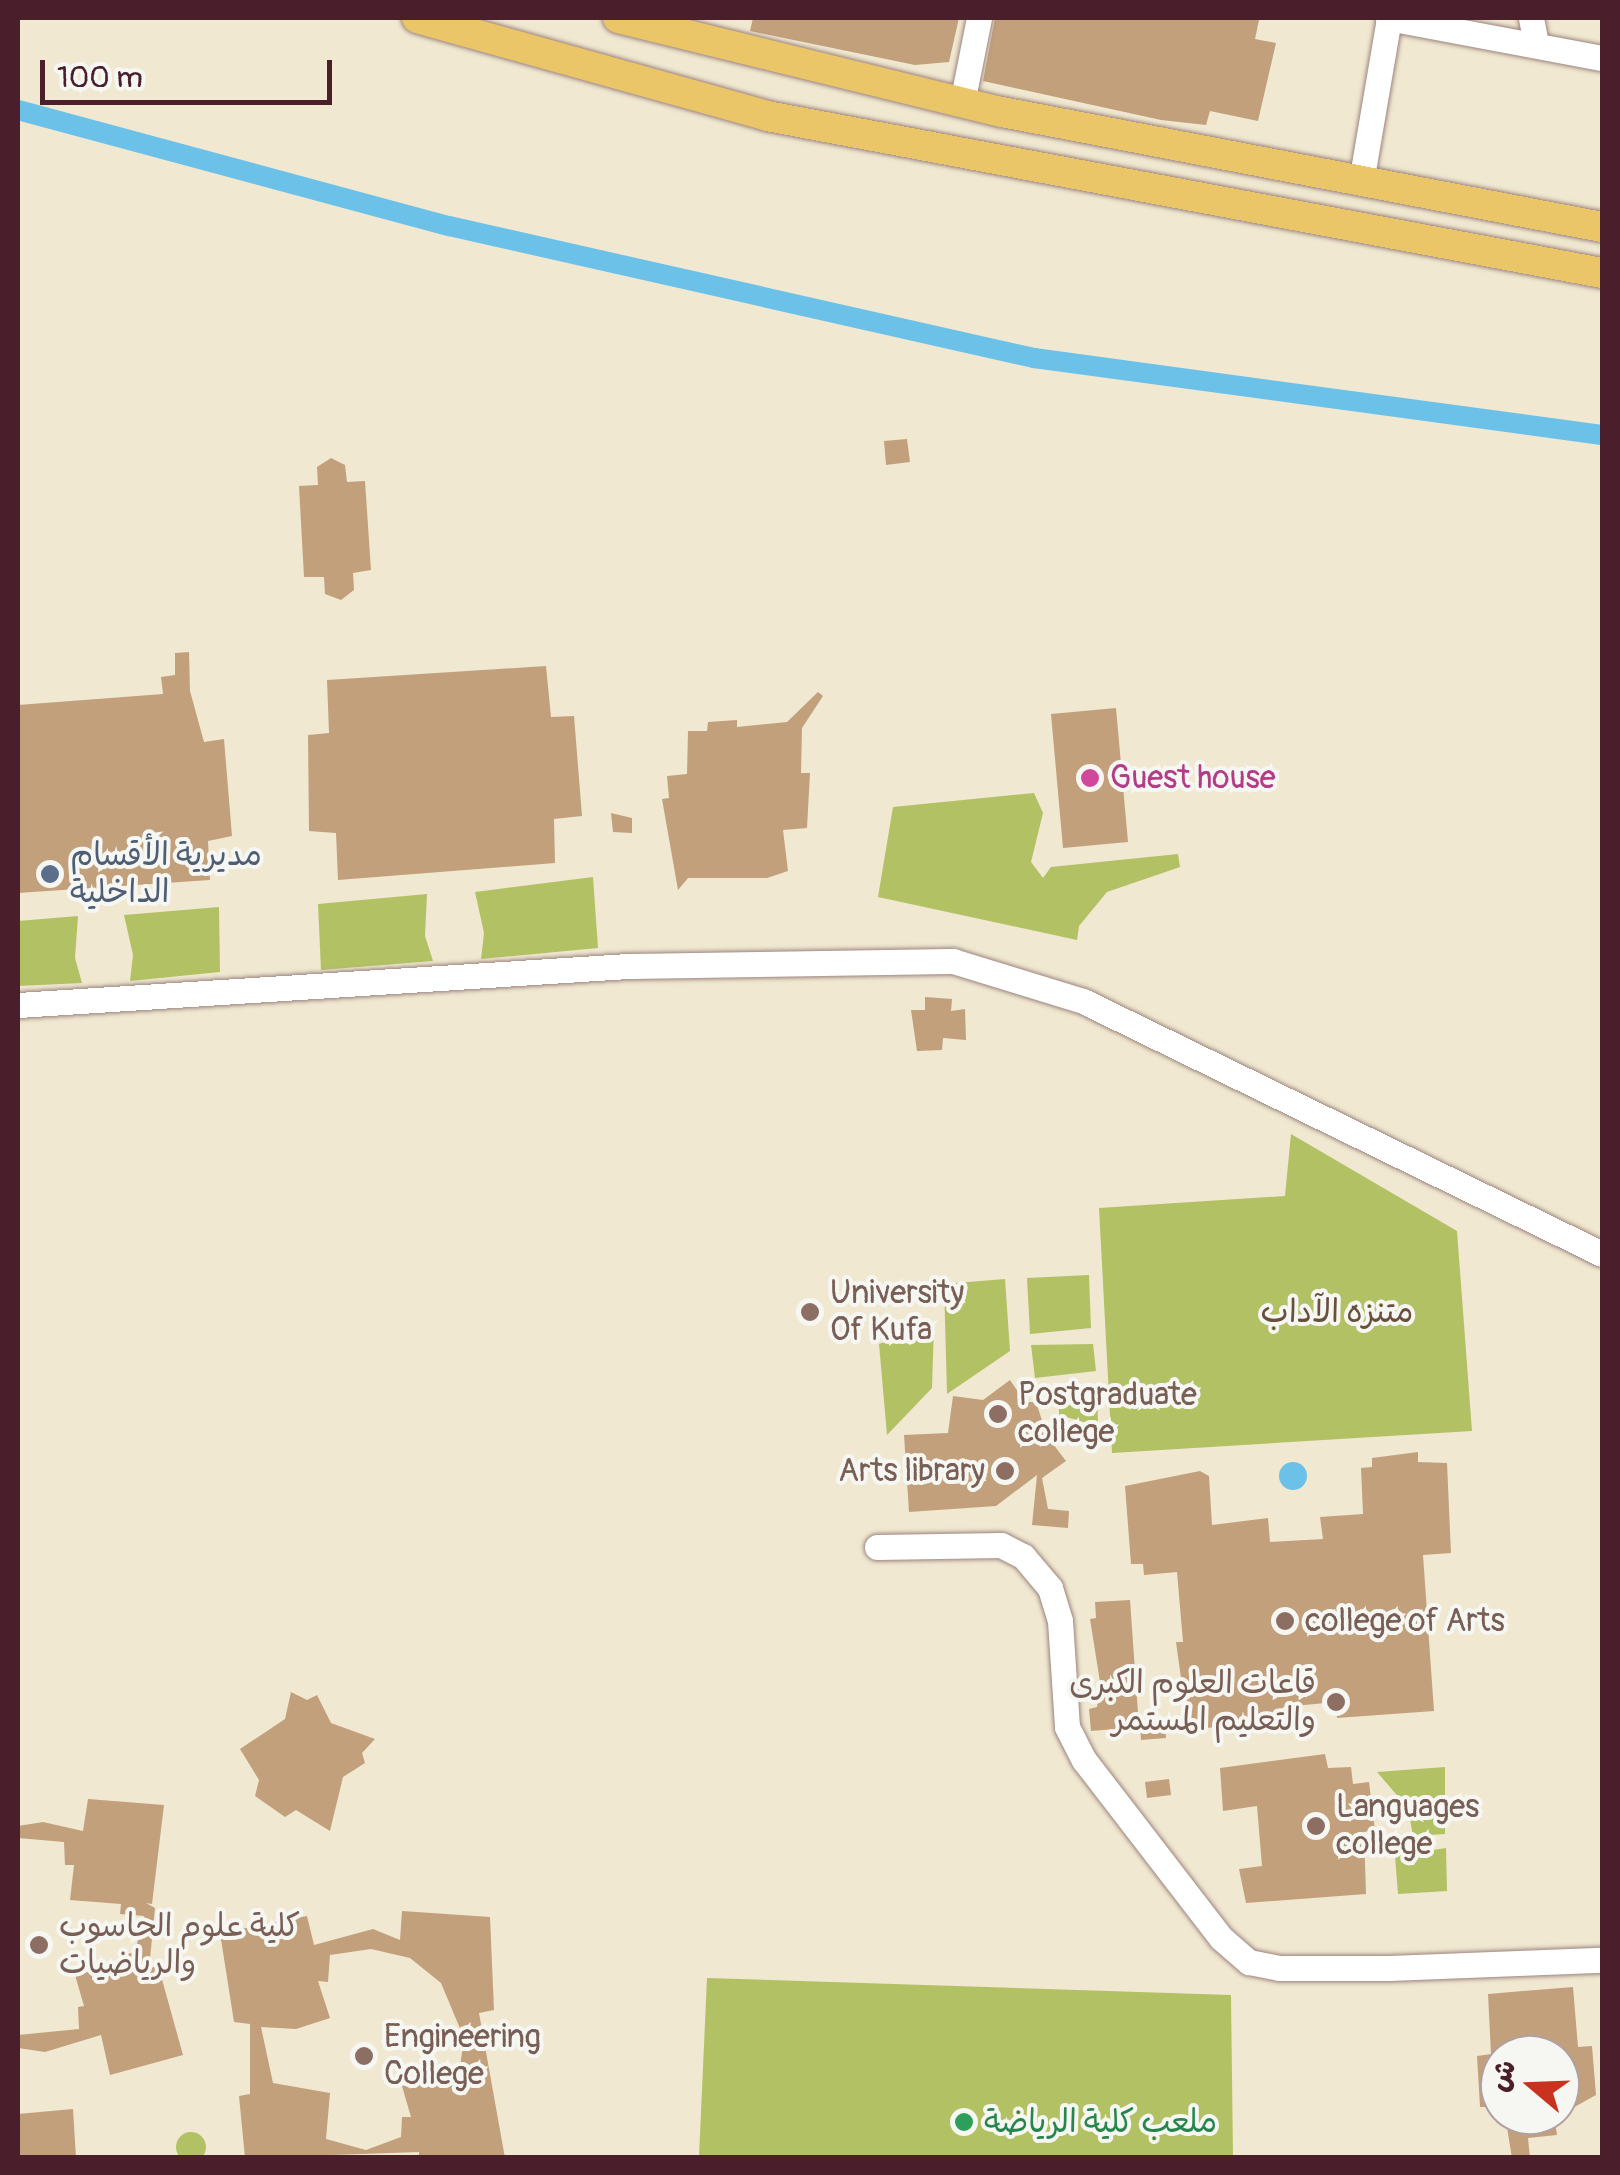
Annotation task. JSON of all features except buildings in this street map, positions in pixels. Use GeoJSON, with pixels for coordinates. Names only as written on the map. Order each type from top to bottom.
{"type":"FeatureCollection","features":[{"type":"Feature","properties":{"kind":"main road"},"geometry":{"type":"LineString","coordinates":[[418,18],[768,116],[1602,273]]}},
{"type":"Feature","properties":{"kind":"main road"},"geometry":{"type":"LineString","coordinates":[[618,18],[1002,112],[1602,228]]}},
{"type":"Feature","properties":{"kind":"main road"},"geometry":{"type":"LineString","coordinates":[[926,146],[953,133],[954,101]]}},
{"type":"Feature","properties":{"kind":"main road"},"geometry":{"type":"LineString","coordinates":[[996,160],[986,138],[1002,112]]}},
{"type":"Feature","properties":{"kind":"street"},"geometry":{"type":"LineString","coordinates":[[954,101],[979,18]]}},
{"type":"Feature","properties":{"kind":"street"},"geometry":{"type":"LineString","coordinates":[[1360,182],[1388,18],[1602,58]]}},
{"type":"Feature","properties":{"kind":"street"},"geometry":{"type":"LineString","coordinates":[[1530,18],[1536,44]]}},
{"type":"Feature","properties":{"kind":"street"},"geometry":{"type":"LineString","coordinates":[[18,1005],[627,966],[954,961],[1082,1001],[1602,1254]]}},
{"type":"Feature","properties":{"kind":"street"},"geometry":{"type":"LineString","coordinates":[[877,1547],[962,1542],[1001,1545],[1023,1556],[1050,1588],[1060,1620],[1067,1727],[1084,1760],[1221,1938],[1249,1962],[1279,1968],[1406,1968],[1602,1960]]}},
{"type":"Feature","properties":{"kind":"green space"},"geometry":{"type":"Polygon","coordinates":[[[1034,793],[1043,813],[1031,862],[1043,878],[1051,867],[1178,854],[1180,867],[1107,892],[1079,926],[1077,940],[878,897],[893,807],[1034,793]]]}},
{"type":"Feature","properties":{"kind":"green space"},"geometry":{"type":"Polygon","coordinates":[[[593,877],[598,948],[481,959],[484,933],[475,892],[593,877]]]}},
{"type":"Feature","properties":{"kind":"green space"},"geometry":{"type":"Polygon","coordinates":[[[427,894],[425,936],[433,961],[321,970],[318,904],[427,894]]]}},
{"type":"Feature","properties":{"kind":"green space"},"geometry":{"type":"Polygon","coordinates":[[[219,907],[220,972],[130,981],[133,955],[124,915],[219,907]]]}},
{"type":"Feature","properties":{"kind":"green space"},"geometry":{"type":"Polygon","coordinates":[[[78,916],[75,958],[82,983],[18,986],[18,921],[78,916]]]}},
{"type":"Feature","properties":{"kind":"green space","name":"متنزه الآداب"},"geometry":{"type":"Polygon","coordinates":[[[1291,1134],[1457,1231],[1472,1431],[1112,1453],[1099,1208],[1285,1196],[1291,1134]]]}},
{"type":"Feature","properties":{"kind":"green space"},"geometry":{"type":"Polygon","coordinates":[[[1089,1275],[1091,1328],[1030,1334],[1027,1278],[1089,1275]]]}},
{"type":"Feature","properties":{"kind":"green space"},"geometry":{"type":"Polygon","coordinates":[[[1005,1279],[1010,1351],[947,1394],[944,1284],[1005,1279]]]}},
{"type":"Feature","properties":{"kind":"green space"},"geometry":{"type":"Polygon","coordinates":[[[934,1324],[932,1388],[887,1435],[879,1344],[934,1324]]]}},
{"type":"Feature","properties":{"kind":"green space"},"geometry":{"type":"Polygon","coordinates":[[[1093,1344],[1096,1371],[1035,1378],[1031,1345],[1093,1344]]]}},
{"type":"Feature","properties":{"kind":"green space"},"geometry":{"type":"Polygon","coordinates":[[[1097,1384],[1098,1426],[1059,1415],[1059,1388],[1097,1384]]]}},
{"type":"Feature","properties":{"kind":"green space"},"geometry":{"type":"Polygon","coordinates":[[[1445,1767],[1445,1834],[1413,1836],[1408,1808],[1377,1772],[1445,1767]]]}},
{"type":"Feature","properties":{"kind":"green space"},"geometry":{"type":"Polygon","coordinates":[[[1446,1848],[1447,1891],[1398,1894],[1395,1856],[1446,1848]]]}},
{"type":"Feature","properties":{"kind":"green space"},"geometry":{"type":"Polygon","coordinates":[[[707,1978],[1231,1995],[1233,2157],[699,2157],[707,1978]]]}},
{"type":"Feature","properties":{"kind":"green space"},"geometry":{"type":"Polygon","coordinates":[[[191,2132],[205,2141],[206,2147],[197,2161],[191,2162],[177,2153],[176,2147],[185,2133],[191,2132]]]}},
{"type":"Feature","properties":{"kind":"water"},"geometry":{"type":"Polygon","coordinates":[[[1293,1462],[1303,1466],[1307,1476],[1303,1486],[1293,1490],[1283,1486],[1279,1476],[1283,1466],[1293,1462]]]}},
{"type":"Feature","properties":{"kind":"waterway"},"geometry":{"type":"LineString","coordinates":[[18,110],[449,226],[1034,358],[1602,435]]}},
{"type":"Feature","properties":{"kind":"place","name":"Guest house"},"geometry":{"type":"Point","coordinates":[1090,778]}},
{"type":"Feature","properties":{"kind":"place","name":"مديرية الأقسام الداخلية"},"geometry":{"type":"Point","coordinates":[50,874]}},
{"type":"Feature","properties":{"kind":"place","name":"University Of Kufa"},"geometry":{"type":"Point","coordinates":[810,1312]}},
{"type":"Feature","properties":{"kind":"place","name":"Postgraduate college"},"geometry":{"type":"Point","coordinates":[998,1414]}},
{"type":"Feature","properties":{"kind":"place","name":"Arts library"},"geometry":{"type":"Point","coordinates":[1005,1471]}},
{"type":"Feature","properties":{"kind":"place","name":"college of Arts"},"geometry":{"type":"Point","coordinates":[1285,1621]}},
{"type":"Feature","properties":{"kind":"place","name":"قاعات العلوم الكبرى والتعليم المستمر"},"geometry":{"type":"Point","coordinates":[1336,1702]}},
{"type":"Feature","properties":{"kind":"place","name":"Languages college"},"geometry":{"type":"Point","coordinates":[1316,1826]}},
{"type":"Feature","properties":{"kind":"place","name":"كلية علوم الحاسوب والرياضيات"},"geometry":{"type":"Point","coordinates":[39,1945]}},
{"type":"Feature","properties":{"kind":"place","name":"Engineering College"},"geometry":{"type":"Point","coordinates":[364,2056]}},
{"type":"Feature","properties":{"kind":"place","name":"ملعب كلية الرياضة"},"geometry":{"type":"Point","coordinates":[964,2122]}}]}
